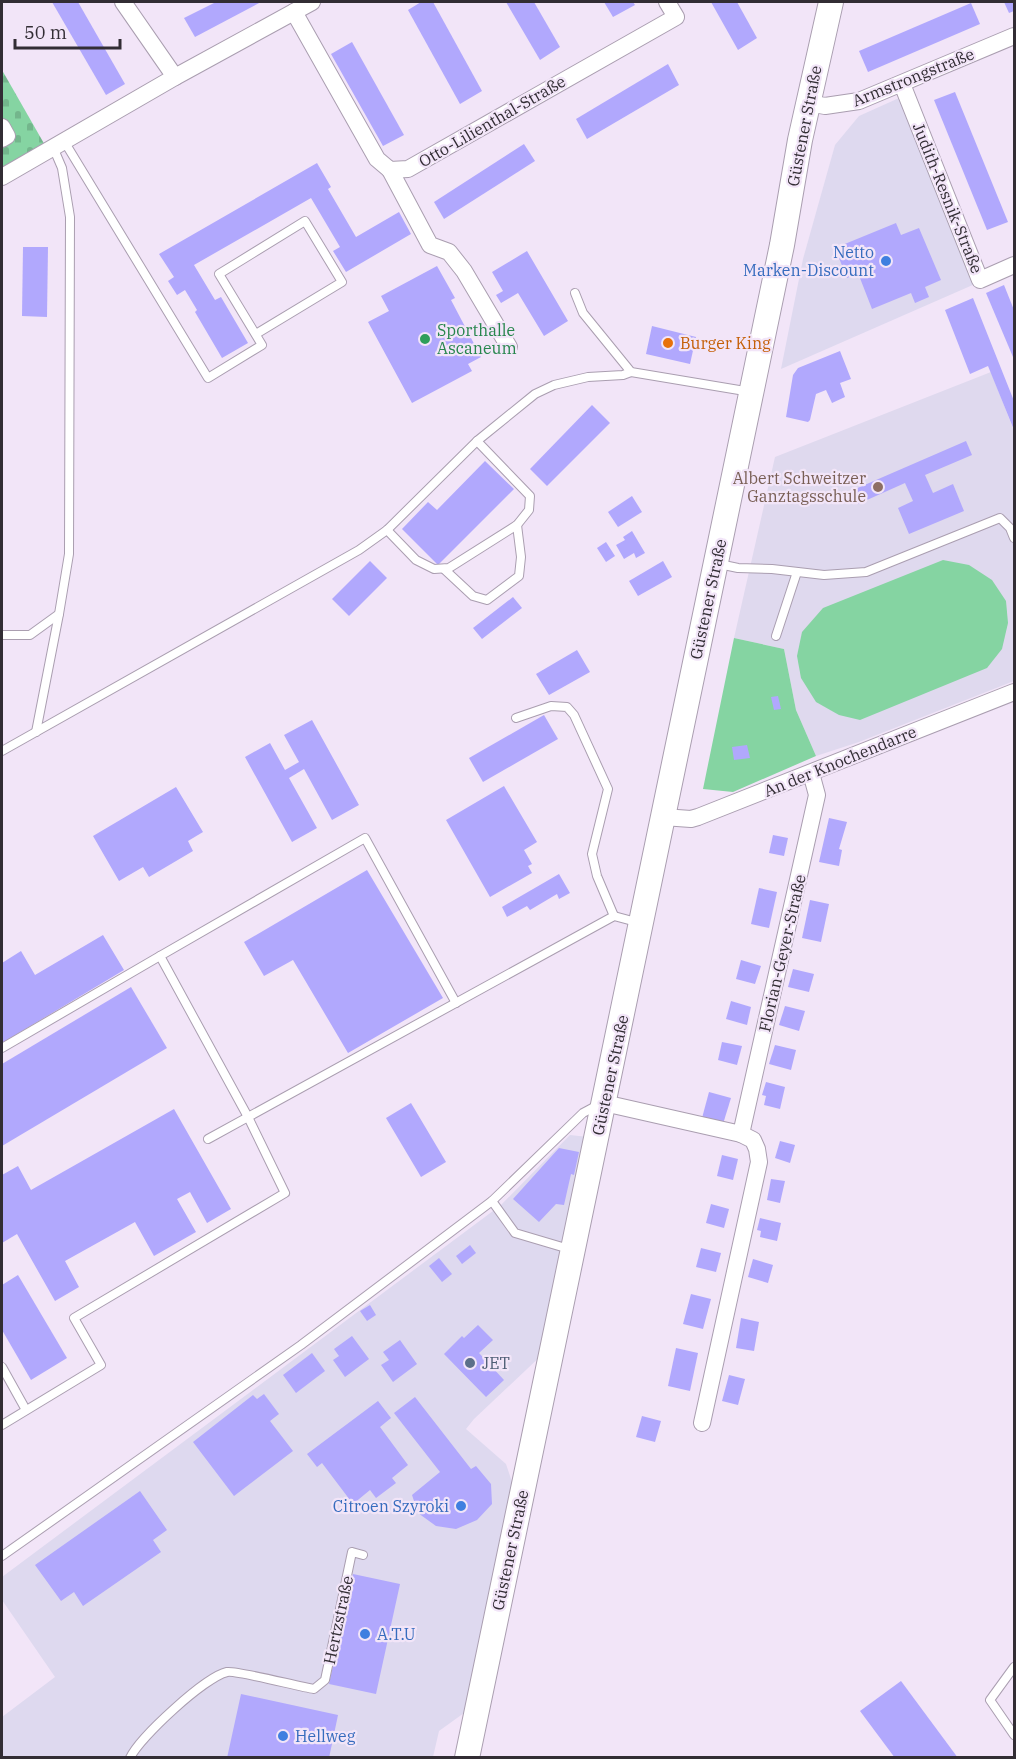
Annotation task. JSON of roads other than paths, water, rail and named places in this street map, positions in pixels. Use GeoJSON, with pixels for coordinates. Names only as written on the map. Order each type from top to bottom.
{"type":"FeatureCollection","features":[{"type":"Feature","properties":{"kind":"main road","name":"Güstener Straße"},"geometry":{"type":"LineString","coordinates":[[467,1758],[782,245],[808,103],[831,2]]}},
{"type":"Feature","properties":{"kind":"street"},"geometry":{"type":"LineString","coordinates":[[123,2],[175,77]]}},
{"type":"Feature","properties":{"kind":"street"},"geometry":{"type":"LineString","coordinates":[[2,177],[175,77],[312,2]]}},
{"type":"Feature","properties":{"kind":"street","name":"Otto-Lilienthal-Straße"},"geometry":{"type":"LineString","coordinates":[[390,170],[408,169],[676,16],[667,2]]}},
{"type":"Feature","properties":{"kind":"street"},"geometry":{"type":"LineString","coordinates":[[294,12],[377,159],[390,170],[430,245],[449,252],[464,271],[509,347]]}},
{"type":"Feature","properties":{"kind":"street","name":"Armstrongstraße"},"geometry":{"type":"LineString","coordinates":[[808,103],[825,106],[848,104],[871,97],[1014,36]]}},
{"type":"Feature","properties":{"kind":"street","name":"Judith-Resnik-Straße"},"geometry":{"type":"LineString","coordinates":[[902,84],[980,280],[1014,265]]}},
{"type":"Feature","properties":{"kind":"street"},"geometry":{"type":"LineString","coordinates":[[2,127],[7,136],[2,139]]}},
{"type":"Feature","properties":{"kind":"street","name":"An der Knochendarre"},"geometry":{"type":"LineString","coordinates":[[663,817],[690,819],[1014,692]]}},
{"type":"Feature","properties":{"kind":"street","name":"Florian-Geyer-Straße"},"geometry":{"type":"LineString","coordinates":[[741,1134],[817,795],[811,773]]}},
{"type":"Feature","properties":{"kind":"street"},"geometry":{"type":"LineString","coordinates":[[604,1104],[741,1134],[753,1140],[757,1149],[759,1162],[702,1423]]}},
{"type":"Feature","properties":{"kind":"lane"},"geometry":{"type":"LineString","coordinates":[[59,144],[208,378],[262,345],[219,274],[305,221],[342,282],[256,334]]}},
{"type":"Feature","properties":{"kind":"lane"},"geometry":{"type":"LineString","coordinates":[[36,732],[69,554],[70,217],[59,144]]}},
{"type":"Feature","properties":{"kind":"lane"},"geometry":{"type":"LineString","coordinates":[[575,293],[583,313],[631,372]]}},
{"type":"Feature","properties":{"kind":"lane"},"geometry":{"type":"LineString","coordinates":[[2,751],[358,550],[387,530],[477,441],[527,400],[545,389],[588,377],[623,375],[631,372],[751,392]]}},
{"type":"Feature","properties":{"kind":"lane"},"geometry":{"type":"LineString","coordinates":[[387,530],[416,560],[434,569],[449,568],[517,525],[529,510],[530,496],[477,441]]}},
{"type":"Feature","properties":{"kind":"lane"},"geometry":{"type":"LineString","coordinates":[[716,564],[824,575],[866,572],[1000,518],[1010,528],[1014,538]]}},
{"type":"Feature","properties":{"kind":"lane"},"geometry":{"type":"LineString","coordinates":[[444,568],[473,596],[487,600],[519,576],[521,557],[517,525]]}},
{"type":"Feature","properties":{"kind":"lane"},"geometry":{"type":"LineString","coordinates":[[776,636],[797,572]]}},
{"type":"Feature","properties":{"kind":"lane"},"geometry":{"type":"LineString","coordinates":[[2,635],[30,635],[59,614]]}},
{"type":"Feature","properties":{"kind":"lane"},"geometry":{"type":"LineString","coordinates":[[516,718],[551,706],[567,707],[574,715],[608,789],[592,854],[597,876],[614,916]]}},
{"type":"Feature","properties":{"kind":"lane"},"geometry":{"type":"LineString","coordinates":[[2,1048],[365,838],[456,1003]]}},
{"type":"Feature","properties":{"kind":"lane"},"geometry":{"type":"LineString","coordinates":[[208,1139],[614,916],[641,923]]}},
{"type":"Feature","properties":{"kind":"lane"},"geometry":{"type":"LineString","coordinates":[[2,1425],[101,1365],[74,1318],[285,1193],[248,1117],[160,956]]}},
{"type":"Feature","properties":{"kind":"lane"},"geometry":{"type":"LineString","coordinates":[[2,1556],[301,1345],[492,1202],[583,1113],[604,1104]]}},
{"type":"Feature","properties":{"kind":"lane"},"geometry":{"type":"LineString","coordinates":[[492,1202],[514,1233],[573,1250]]}},
{"type":"Feature","properties":{"kind":"lane"},"geometry":{"type":"LineString","coordinates":[[2,1367],[26,1410]]}},
{"type":"Feature","properties":{"kind":"lane","name":"Hertzstraße"},"geometry":{"type":"LineString","coordinates":[[130,1758],[133,1751],[163,1720],[200,1686],[228,1672],[314,1689],[325,1680],[352,1552],[363,1555]]}},
{"type":"Feature","properties":{"kind":"lane"},"geometry":{"type":"LineString","coordinates":[[1014,1666],[990,1700],[1014,1735]]}},
{"type":"Feature","properties":{"kind":"place","name":"Netto Marken-Discount"},"geometry":{"type":"Point","coordinates":[886,261]}},
{"type":"Feature","properties":{"kind":"place","name":"Sporthalle Ascaneum"},"geometry":{"type":"Point","coordinates":[425,339]}},
{"type":"Feature","properties":{"kind":"place","name":"Burger King"},"geometry":{"type":"Point","coordinates":[668,343]}},
{"type":"Feature","properties":{"kind":"place","name":"Albert Schweitzer Ganztagsschule"},"geometry":{"type":"Point","coordinates":[878,487]}},
{"type":"Feature","properties":{"kind":"place","name":"JET"},"geometry":{"type":"Point","coordinates":[470,1363]}},
{"type":"Feature","properties":{"kind":"place","name":"Citroen Szyroki"},"geometry":{"type":"Point","coordinates":[461,1506]}},
{"type":"Feature","properties":{"kind":"place","name":"A.T.U"},"geometry":{"type":"Point","coordinates":[365,1634]}},
{"type":"Feature","properties":{"kind":"place","name":"Hellweg"},"geometry":{"type":"Point","coordinates":[283,1736]}}]}
